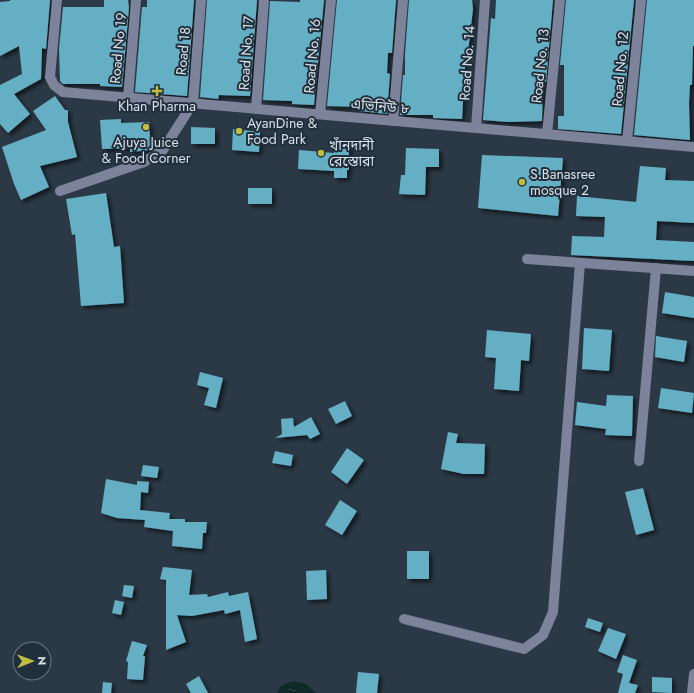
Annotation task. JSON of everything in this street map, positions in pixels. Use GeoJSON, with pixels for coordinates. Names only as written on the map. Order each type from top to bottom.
{"type":"FeatureCollection","features":[{"type":"Feature","properties":{"kind":"street","name":"এভিনিউ ৮"},"geometry":{"type":"LineString","coordinates":[[57,0],[50,77],[54,85],[63,92],[694,147]]}},
{"type":"Feature","properties":{"kind":"street","name":"Road No 19"},"geometry":{"type":"LineString","coordinates":[[128,98],[136,0]]}},
{"type":"Feature","properties":{"kind":"street","name":"Road 18"},"geometry":{"type":"LineString","coordinates":[[193,103],[201,0]]}},
{"type":"Feature","properties":{"kind":"street","name":"Road No. 17"},"geometry":{"type":"LineString","coordinates":[[256,109],[264,0]]}},
{"type":"Feature","properties":{"kind":"street","name":"Road No. 16"},"geometry":{"type":"LineString","coordinates":[[320,114],[331,0]]}},
{"type":"Feature","properties":{"kind":"street"},"geometry":{"type":"LineString","coordinates":[[393,121],[404,0]]}},
{"type":"Feature","properties":{"kind":"street","name":"Road No. 14"},"geometry":{"type":"LineString","coordinates":[[476,128],[485,0]]}},
{"type":"Feature","properties":{"kind":"street","name":"Road No. 13"},"geometry":{"type":"LineString","coordinates":[[547,134],[560,0]]}},
{"type":"Feature","properties":{"kind":"street","name":"Road No. 12"},"geometry":{"type":"LineString","coordinates":[[627,141],[641,0]]}},
{"type":"Feature","properties":{"kind":"street"},"geometry":{"type":"LineString","coordinates":[[60,191],[144,162],[155,156],[163,150],[193,103]]}},
{"type":"Feature","properties":{"kind":"street"},"geometry":{"type":"LineString","coordinates":[[694,142],[694,147]]}},
{"type":"Feature","properties":{"kind":"street"},"geometry":{"type":"LineString","coordinates":[[527,260],[694,271]]}},
{"type":"Feature","properties":{"kind":"street"},"geometry":{"type":"LineString","coordinates":[[404,619],[524,649],[543,635],[553,612],[580,263]]}},
{"type":"Feature","properties":{"kind":"street"},"geometry":{"type":"LineString","coordinates":[[639,462],[656,268]]}},
{"type":"Feature","properties":{"kind":"street"},"geometry":{"type":"LineString","coordinates":[[692,693],[694,674]]}},
{"type":"Feature","properties":{"kind":"water"},"geometry":{"type":"Polygon","coordinates":[[[293,681],[306,684],[316,693],[277,693],[281,686],[293,681]]]}},
{"type":"Feature","properties":{"kind":"building"},"geometry":{"type":"Polygon","coordinates":[[[10,0],[50,0],[46,49],[42,48],[41,79],[14,94],[30,114],[8,133],[0,124],[0,85],[22,74],[19,46],[0,56],[0,2],[10,0]]]}},
{"type":"Feature","properties":{"kind":"building"},"geometry":{"type":"Polygon","coordinates":[[[104,0],[128,0],[129,7],[122,87],[100,86],[100,84],[63,84],[60,81],[59,49],[63,7],[104,7],[104,0]]]}},
{"type":"Feature","properties":{"kind":"building"},"geometry":{"type":"Polygon","coordinates":[[[147,0],[194,0],[187,96],[135,92],[142,7],[147,7],[147,0]]]}},
{"type":"Feature","properties":{"kind":"building"},"geometry":{"type":"Polygon","coordinates":[[[207,0],[257,0],[250,96],[219,95],[218,99],[200,97],[207,0]]]}},
{"type":"Feature","properties":{"kind":"building"},"geometry":{"type":"Polygon","coordinates":[[[300,0],[324,0],[314,105],[292,104],[292,101],[263,100],[270,1],[300,2],[300,0]]]}},
{"type":"Feature","properties":{"kind":"building"},"geometry":{"type":"Polygon","coordinates":[[[337,0],[396,0],[392,53],[388,53],[387,73],[390,74],[387,114],[360,111],[361,107],[327,106],[337,0]]]}},
{"type":"Feature","properties":{"kind":"building"},"geometry":{"type":"Polygon","coordinates":[[[409,0],[472,0],[473,9],[468,52],[466,51],[462,119],[433,118],[433,115],[400,115],[403,75],[405,75],[409,0]]]}},
{"type":"Feature","properties":{"kind":"building"},"geometry":{"type":"Polygon","coordinates":[[[496,0],[553,0],[546,82],[543,82],[542,121],[508,122],[483,120],[491,18],[495,19],[496,0]]]}},
{"type":"Feature","properties":{"kind":"building"},"geometry":{"type":"Polygon","coordinates":[[[566,0],[634,0],[621,134],[558,129],[558,116],[564,116],[564,65],[560,65],[566,0]]]}},
{"type":"Feature","properties":{"kind":"building"},"geometry":{"type":"Polygon","coordinates":[[[647,0],[694,0],[694,46],[692,85],[690,85],[689,103],[690,140],[634,135],[647,0]]]}},
{"type":"Feature","properties":{"kind":"building"},"geometry":{"type":"Polygon","coordinates":[[[55,96],[65,110],[68,110],[68,122],[77,157],[40,166],[49,187],[21,200],[2,147],[46,130],[33,111],[55,96]]]}},
{"type":"Feature","properties":{"kind":"building"},"geometry":{"type":"Polygon","coordinates":[[[121,119],[121,123],[149,122],[151,150],[130,152],[130,148],[102,149],[100,120],[121,119]]]}},
{"type":"Feature","properties":{"kind":"building"},"geometry":{"type":"Polygon","coordinates":[[[191,127],[215,128],[215,144],[191,144],[191,127]]]}},
{"type":"Feature","properties":{"kind":"building"},"geometry":{"type":"Polygon","coordinates":[[[233,129],[260,132],[259,152],[232,150],[233,129]]]}},
{"type":"Feature","properties":{"kind":"building"},"geometry":{"type":"Polygon","coordinates":[[[334,142],[349,142],[349,170],[347,170],[347,178],[334,178],[334,171],[298,169],[299,150],[334,153],[334,142]]]}},
{"type":"Feature","properties":{"kind":"building"},"geometry":{"type":"Polygon","coordinates":[[[406,148],[439,149],[439,167],[426,167],[425,195],[399,194],[401,175],[405,175],[406,148]]]}},
{"type":"Feature","properties":{"kind":"building"},"geometry":{"type":"Polygon","coordinates":[[[482,155],[563,158],[558,216],[478,208],[482,155]]]}},
{"type":"Feature","properties":{"kind":"building"},"geometry":{"type":"Polygon","coordinates":[[[640,166],[666,168],[665,180],[694,181],[694,223],[657,221],[656,240],[694,242],[694,261],[571,255],[572,236],[604,237],[605,217],[576,216],[577,196],[636,202],[640,166]]]}},
{"type":"Feature","properties":{"kind":"building"},"geometry":{"type":"Polygon","coordinates":[[[248,188],[272,188],[272,204],[248,204],[248,188]]]}},
{"type":"Feature","properties":{"kind":"building"},"geometry":{"type":"Polygon","coordinates":[[[106,193],[114,247],[120,246],[124,303],[81,306],[75,234],[72,235],[66,199],[106,193]]]}},
{"type":"Feature","properties":{"kind":"building"},"geometry":{"type":"Polygon","coordinates":[[[665,292],[694,297],[694,318],[662,313],[665,292]]]}},
{"type":"Feature","properties":{"kind":"building"},"geometry":{"type":"Polygon","coordinates":[[[584,328],[612,330],[609,371],[582,369],[584,328]]]}},
{"type":"Feature","properties":{"kind":"building"},"geometry":{"type":"Polygon","coordinates":[[[487,330],[531,334],[529,361],[521,360],[519,391],[494,389],[496,358],[485,357],[487,330]]]}},
{"type":"Feature","properties":{"kind":"building"},"geometry":{"type":"Polygon","coordinates":[[[656,336],[687,341],[684,362],[655,357],[656,336]]]}},
{"type":"Feature","properties":{"kind":"building"},"geometry":{"type":"Polygon","coordinates":[[[200,372],[223,378],[216,408],[204,405],[209,388],[197,385],[200,372]]]}},
{"type":"Feature","properties":{"kind":"building"},"geometry":{"type":"Polygon","coordinates":[[[661,388],[694,393],[692,413],[658,408],[661,388]]]}},
{"type":"Feature","properties":{"kind":"building"},"geometry":{"type":"Polygon","coordinates":[[[607,395],[633,396],[632,436],[605,435],[606,429],[575,425],[577,402],[606,406],[607,395]]]}},
{"type":"Feature","properties":{"kind":"building"},"geometry":{"type":"Polygon","coordinates":[[[345,401],[352,416],[336,424],[328,409],[345,401]]]}},
{"type":"Feature","properties":{"kind":"building"},"geometry":{"type":"Polygon","coordinates":[[[311,417],[320,434],[310,439],[307,435],[275,438],[282,434],[281,419],[293,418],[294,427],[311,417]]]}},
{"type":"Feature","properties":{"kind":"building"},"geometry":{"type":"Polygon","coordinates":[[[448,432],[458,434],[456,443],[485,444],[484,474],[464,474],[441,469],[448,432]]]}},
{"type":"Feature","properties":{"kind":"building"},"geometry":{"type":"Polygon","coordinates":[[[347,448],[364,460],[347,484],[331,472],[347,448]]]}},
{"type":"Feature","properties":{"kind":"building"},"geometry":{"type":"Polygon","coordinates":[[[275,451],[293,455],[291,466],[272,463],[275,451]]]}},
{"type":"Feature","properties":{"kind":"building"},"geometry":{"type":"Polygon","coordinates":[[[143,465],[159,467],[157,478],[141,476],[143,465]]]}},
{"type":"Feature","properties":{"kind":"building"},"geometry":{"type":"Polygon","coordinates":[[[106,479],[137,485],[137,481],[149,482],[148,493],[141,492],[140,510],[170,513],[169,519],[185,519],[185,522],[207,522],[206,533],[203,533],[202,549],[172,546],[173,531],[144,527],[145,520],[117,518],[101,513],[106,479]]]}},
{"type":"Feature","properties":{"kind":"building"},"geometry":{"type":"Polygon","coordinates":[[[643,488],[654,530],[636,535],[625,492],[643,488]]]}},
{"type":"Feature","properties":{"kind":"building"},"geometry":{"type":"Polygon","coordinates":[[[340,500],[357,511],[342,535],[325,525],[340,500]]]}},
{"type":"Feature","properties":{"kind":"building"},"geometry":{"type":"Polygon","coordinates":[[[407,551],[429,551],[429,579],[407,579],[407,551]]]}},
{"type":"Feature","properties":{"kind":"building"},"geometry":{"type":"Polygon","coordinates":[[[163,567],[192,570],[189,595],[207,594],[208,597],[228,592],[229,596],[248,592],[257,639],[245,642],[240,610],[225,614],[224,610],[192,616],[177,615],[186,642],[166,650],[166,580],[160,579],[163,567]]]}},
{"type":"Feature","properties":{"kind":"building"},"geometry":{"type":"Polygon","coordinates":[[[326,570],[327,599],[307,600],[306,571],[326,570]]]}},
{"type":"Feature","properties":{"kind":"building"},"geometry":{"type":"Polygon","coordinates":[[[124,585],[134,586],[132,598],[122,596],[124,585]]]}},
{"type":"Feature","properties":{"kind":"building"},"geometry":{"type":"Polygon","coordinates":[[[115,600],[124,602],[121,615],[112,613],[115,600]]]}},
{"type":"Feature","properties":{"kind":"building"},"geometry":{"type":"Polygon","coordinates":[[[588,618],[603,623],[600,632],[585,627],[588,618]]]}},
{"type":"Feature","properties":{"kind":"building"},"geometry":{"type":"Polygon","coordinates":[[[608,628],[626,634],[616,659],[598,651],[608,628]]]}},
{"type":"Feature","properties":{"kind":"building"},"geometry":{"type":"Polygon","coordinates":[[[132,641],[147,645],[143,656],[145,656],[143,680],[127,679],[128,662],[126,661],[132,641]]]}},
{"type":"Feature","properties":{"kind":"building"},"geometry":{"type":"Polygon","coordinates":[[[623,655],[637,660],[629,683],[638,685],[635,693],[618,693],[623,674],[617,672],[623,655]]]}},
{"type":"Feature","properties":{"kind":"building"},"geometry":{"type":"Polygon","coordinates":[[[358,672],[379,674],[377,693],[356,693],[358,672]]]}},
{"type":"Feature","properties":{"kind":"building"},"geometry":{"type":"Polygon","coordinates":[[[199,676],[208,693],[191,693],[186,684],[199,676]]]}},
{"type":"Feature","properties":{"kind":"building"},"geometry":{"type":"Polygon","coordinates":[[[652,677],[672,678],[672,693],[652,692],[652,677]]]}},
{"type":"Feature","properties":{"kind":"building"},"geometry":{"type":"Polygon","coordinates":[[[103,682],[112,683],[111,693],[102,693],[103,682]]]}},
{"type":"Feature","properties":{"kind":"place","name":"Khan Pharma"},"geometry":{"type":"Point","coordinates":[157,91]}},
{"type":"Feature","properties":{"kind":"place","name":"Ajuya Juice & Food Corner"},"geometry":{"type":"Point","coordinates":[146,127]}},
{"type":"Feature","properties":{"kind":"place","name":"AyanDine & Food Park"},"geometry":{"type":"Point","coordinates":[239,131]}},
{"type":"Feature","properties":{"kind":"place","name":"খাঁনদানী রেস্তোরা"},"geometry":{"type":"Point","coordinates":[321,153]}},
{"type":"Feature","properties":{"kind":"place","name":"S.Banasree mosque 2"},"geometry":{"type":"Point","coordinates":[522,182]}}]}
